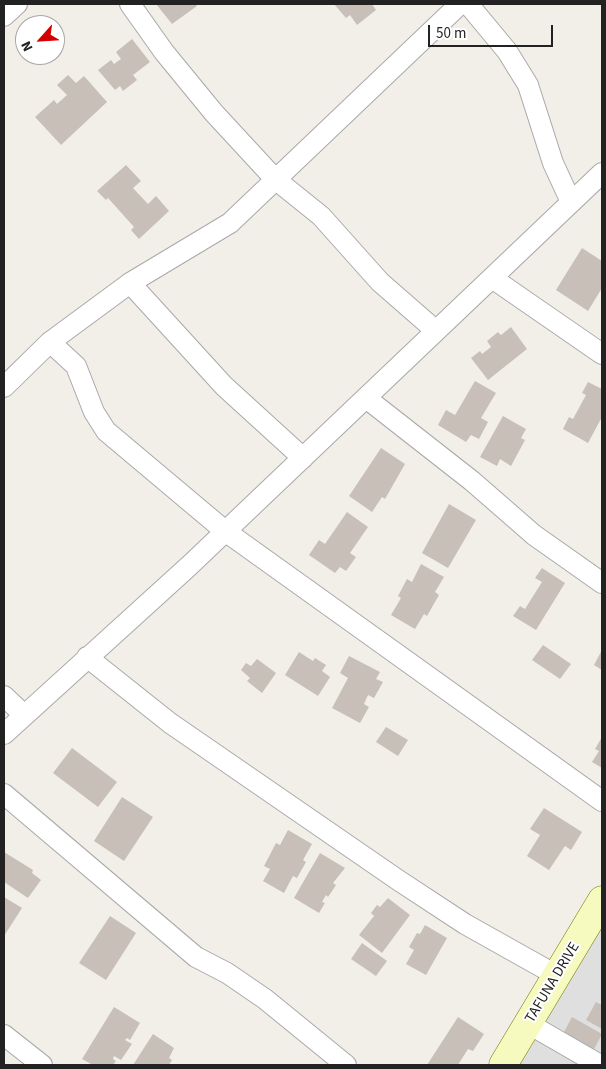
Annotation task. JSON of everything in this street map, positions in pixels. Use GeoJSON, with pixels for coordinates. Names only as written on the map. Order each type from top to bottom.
{"type":"FeatureCollection","features":[{"type":"Feature","properties":{"kind":"main road","name":"TAFUNA DRIVE"},"geometry":{"type":"LineString","coordinates":[[504,1065],[602,900]]}},
{"type":"Feature","properties":{"kind":"street"},"geometry":{"type":"LineString","coordinates":[[4,16],[17,4]]}},
{"type":"Feature","properties":{"kind":"street"},"geometry":{"type":"LineString","coordinates":[[130,4],[164,52],[214,113],[275,179],[321,216],[380,282],[435,330]]}},
{"type":"Feature","properties":{"kind":"street"},"geometry":{"type":"LineString","coordinates":[[4,387],[50,342],[130,283],[230,223],[460,4]]}},
{"type":"Feature","properties":{"kind":"street"},"geometry":{"type":"LineString","coordinates":[[468,4],[507,51],[528,85],[553,163],[571,202]]}},
{"type":"Feature","properties":{"kind":"street"},"geometry":{"type":"LineString","coordinates":[[4,734],[225,532],[602,173]]}},
{"type":"Feature","properties":{"kind":"street"},"geometry":{"type":"LineString","coordinates":[[492,278],[602,354]]}},
{"type":"Feature","properties":{"kind":"street"},"geometry":{"type":"LineString","coordinates":[[130,283],[224,386],[303,458]]}},
{"type":"Feature","properties":{"kind":"street"},"geometry":{"type":"LineString","coordinates":[[50,342],[76,366],[94,412],[106,431],[225,532],[602,801]]}},
{"type":"Feature","properties":{"kind":"street"},"geometry":{"type":"LineString","coordinates":[[366,398],[472,481],[534,535],[602,584]]}},
{"type":"Feature","properties":{"kind":"street"},"geometry":{"type":"LineString","coordinates":[[87,657],[170,723],[390,875],[465,924],[556,975]]}},
{"type":"Feature","properties":{"kind":"street"},"geometry":{"type":"LineString","coordinates":[[4,696],[24,715]]}},
{"type":"Feature","properties":{"kind":"street"},"geometry":{"type":"LineString","coordinates":[[4,794],[196,957],[265,999],[346,1065]]}},
{"type":"Feature","properties":{"kind":"street"},"geometry":{"type":"LineString","coordinates":[[529,1024],[600,1065]]}},
{"type":"Feature","properties":{"kind":"street"},"geometry":{"type":"LineString","coordinates":[[4,1035],[42,1065]]}},
{"type":"Feature","properties":{"kind":"shaded area"},"geometry":{"type":"Polygon","coordinates":[[[602,902],[602,1065],[506,1065],[602,902]]]}},
{"type":"Feature","properties":{"kind":"building"},"geometry":{"type":"Polygon","coordinates":[[[156,4],[195,4],[197,6],[172,24],[156,4]]]}},
{"type":"Feature","properties":{"kind":"building"},"geometry":{"type":"Polygon","coordinates":[[[334,4],[372,4],[376,10],[357,25],[350,15],[346,18],[334,4]]]}},
{"type":"Feature","properties":{"kind":"building"},"geometry":{"type":"Polygon","coordinates":[[[132,39],[150,62],[133,75],[137,80],[123,91],[120,86],[115,90],[98,70],[111,60],[114,64],[121,59],[116,52],[132,39]]]}},
{"type":"Feature","properties":{"kind":"building"},"geometry":{"type":"Polygon","coordinates":[[[68,75],[76,83],[84,76],[107,102],[61,145],[35,117],[54,100],[57,104],[67,95],[57,85],[68,75]]]}},
{"type":"Feature","properties":{"kind":"building"},"geometry":{"type":"Polygon","coordinates":[[[126,165],[141,181],[133,188],[148,204],[156,196],[169,211],[139,239],[131,230],[134,227],[108,198],[106,200],[97,191],[126,165]]]}},
{"type":"Feature","properties":{"kind":"building"},"geometry":{"type":"Polygon","coordinates":[[[582,248],[602,261],[602,288],[588,311],[556,290],[582,248]]]}},
{"type":"Feature","properties":{"kind":"building"},"geometry":{"type":"Polygon","coordinates":[[[511,327],[527,349],[488,380],[471,358],[480,351],[482,354],[491,347],[487,341],[498,332],[501,335],[511,327]]]}},
{"type":"Feature","properties":{"kind":"building"},"geometry":{"type":"Polygon","coordinates":[[[475,381],[496,393],[481,418],[488,422],[479,439],[471,435],[466,442],[438,425],[446,410],[455,415],[475,381]]]}},
{"type":"Feature","properties":{"kind":"building"},"geometry":{"type":"Polygon","coordinates":[[[588,382],[602,389],[602,417],[588,443],[563,429],[569,417],[573,419],[586,395],[582,393],[588,382]]]}},
{"type":"Feature","properties":{"kind":"building"},"geometry":{"type":"Polygon","coordinates":[[[503,416],[526,429],[521,438],[525,440],[511,466],[500,459],[497,466],[480,457],[503,416]]]}},
{"type":"Feature","properties":{"kind":"building"},"geometry":{"type":"Polygon","coordinates":[[[381,448],[405,464],[385,499],[382,497],[372,512],[349,496],[381,448]]]}},
{"type":"Feature","properties":{"kind":"building"},"geometry":{"type":"Polygon","coordinates":[[[449,504],[476,520],[448,568],[422,553],[449,504]]]}},
{"type":"Feature","properties":{"kind":"building"},"geometry":{"type":"Polygon","coordinates":[[[347,512],[368,527],[350,553],[356,557],[346,571],[340,567],[335,573],[309,555],[319,540],[325,544],[347,512]]]}},
{"type":"Feature","properties":{"kind":"building"},"geometry":{"type":"Polygon","coordinates":[[[421,564],[444,577],[435,592],[439,595],[427,616],[424,614],[415,629],[391,615],[401,598],[398,596],[407,579],[412,582],[421,564]]]}},
{"type":"Feature","properties":{"kind":"building"},"geometry":{"type":"Polygon","coordinates":[[[542,568],[565,583],[536,630],[513,616],[520,606],[525,609],[542,582],[535,578],[542,568]]]}},
{"type":"Feature","properties":{"kind":"building"},"geometry":{"type":"Polygon","coordinates":[[[543,645],[571,664],[560,679],[532,660],[543,645]]]}},
{"type":"Feature","properties":{"kind":"building"},"geometry":{"type":"Polygon","coordinates":[[[602,650],[602,670],[594,665],[602,650]]]}},
{"type":"Feature","properties":{"kind":"building"},"geometry":{"type":"Polygon","coordinates":[[[299,652],[313,661],[315,658],[326,665],[322,671],[330,677],[318,696],[285,675],[299,652]]]}},
{"type":"Feature","properties":{"kind":"building"},"geometry":{"type":"Polygon","coordinates":[[[349,656],[380,672],[376,679],[383,682],[374,698],[368,695],[364,704],[369,707],[360,723],[332,708],[348,678],[340,673],[349,656]]]}},
{"type":"Feature","properties":{"kind":"building"},"geometry":{"type":"Polygon","coordinates":[[[257,659],[276,673],[262,693],[247,681],[250,678],[241,670],[246,663],[251,666],[257,659]]]}},
{"type":"Feature","properties":{"kind":"building"},"geometry":{"type":"Polygon","coordinates":[[[386,727],[408,740],[398,756],[376,742],[386,727]]]}},
{"type":"Feature","properties":{"kind":"building"},"geometry":{"type":"Polygon","coordinates":[[[602,737],[602,768],[592,762],[599,751],[595,749],[602,737]]]}},
{"type":"Feature","properties":{"kind":"building"},"geometry":{"type":"Polygon","coordinates":[[[72,748],[117,782],[98,807],[53,773],[72,748]]]}},
{"type":"Feature","properties":{"kind":"building"},"geometry":{"type":"Polygon","coordinates":[[[122,797],[153,817],[124,861],[94,841],[122,797]]]}},
{"type":"Feature","properties":{"kind":"building"},"geometry":{"type":"Polygon","coordinates":[[[544,808],[582,832],[571,850],[565,846],[549,870],[527,856],[540,835],[530,829],[544,808]]]}},
{"type":"Feature","properties":{"kind":"building"},"geometry":{"type":"Polygon","coordinates":[[[288,830],[312,844],[303,860],[306,862],[297,878],[293,876],[284,893],[263,881],[270,869],[264,866],[276,843],[280,845],[288,830]]]}},
{"type":"Feature","properties":{"kind":"building"},"geometry":{"type":"Polygon","coordinates":[[[4,852],[33,870],[32,873],[41,880],[28,898],[4,882],[4,852]]]}},
{"type":"Feature","properties":{"kind":"building"},"geometry":{"type":"Polygon","coordinates":[[[320,853],[345,868],[333,883],[336,885],[328,897],[326,895],[322,902],[325,903],[319,913],[294,898],[320,853]]]}},
{"type":"Feature","properties":{"kind":"building"},"geometry":{"type":"Polygon","coordinates":[[[4,897],[22,908],[4,936],[4,897]]]}},
{"type":"Feature","properties":{"kind":"building"},"geometry":{"type":"Polygon","coordinates":[[[388,898],[410,915],[382,953],[359,935],[374,916],[371,913],[377,905],[380,907],[388,898]]]}},
{"type":"Feature","properties":{"kind":"building"},"geometry":{"type":"Polygon","coordinates":[[[110,916],[136,933],[106,980],[79,963],[110,916]]]}},
{"type":"Feature","properties":{"kind":"building"},"geometry":{"type":"Polygon","coordinates":[[[425,925],[447,938],[426,975],[406,964],[414,950],[409,947],[417,933],[420,934],[425,925]]]}},
{"type":"Feature","properties":{"kind":"building"},"geometry":{"type":"Polygon","coordinates":[[[362,943],[387,961],[376,976],[351,959],[362,943]]]}},
{"type":"Feature","properties":{"kind":"building"},"geometry":{"type":"Polygon","coordinates":[[[596,1002],[602,1005],[602,1029],[586,1020],[596,1002]]]}},
{"type":"Feature","properties":{"kind":"building"},"geometry":{"type":"Polygon","coordinates":[[[114,1007],[140,1023],[130,1040],[127,1038],[125,1040],[132,1044],[121,1060],[114,1056],[113,1059],[116,1061],[113,1065],[93,1065],[82,1059],[114,1007]]]}},
{"type":"Feature","properties":{"kind":"building"},"geometry":{"type":"Polygon","coordinates":[[[458,1017],[484,1034],[473,1051],[468,1049],[458,1065],[427,1065],[458,1017]]]}},
{"type":"Feature","properties":{"kind":"building"},"geometry":{"type":"Polygon","coordinates":[[[572,1017],[602,1034],[593,1051],[563,1034],[572,1017]]]}},
{"type":"Feature","properties":{"kind":"building"},"geometry":{"type":"Polygon","coordinates":[[[153,1034],[174,1048],[169,1058],[172,1060],[169,1065],[133,1065],[153,1034]]]}}]}
